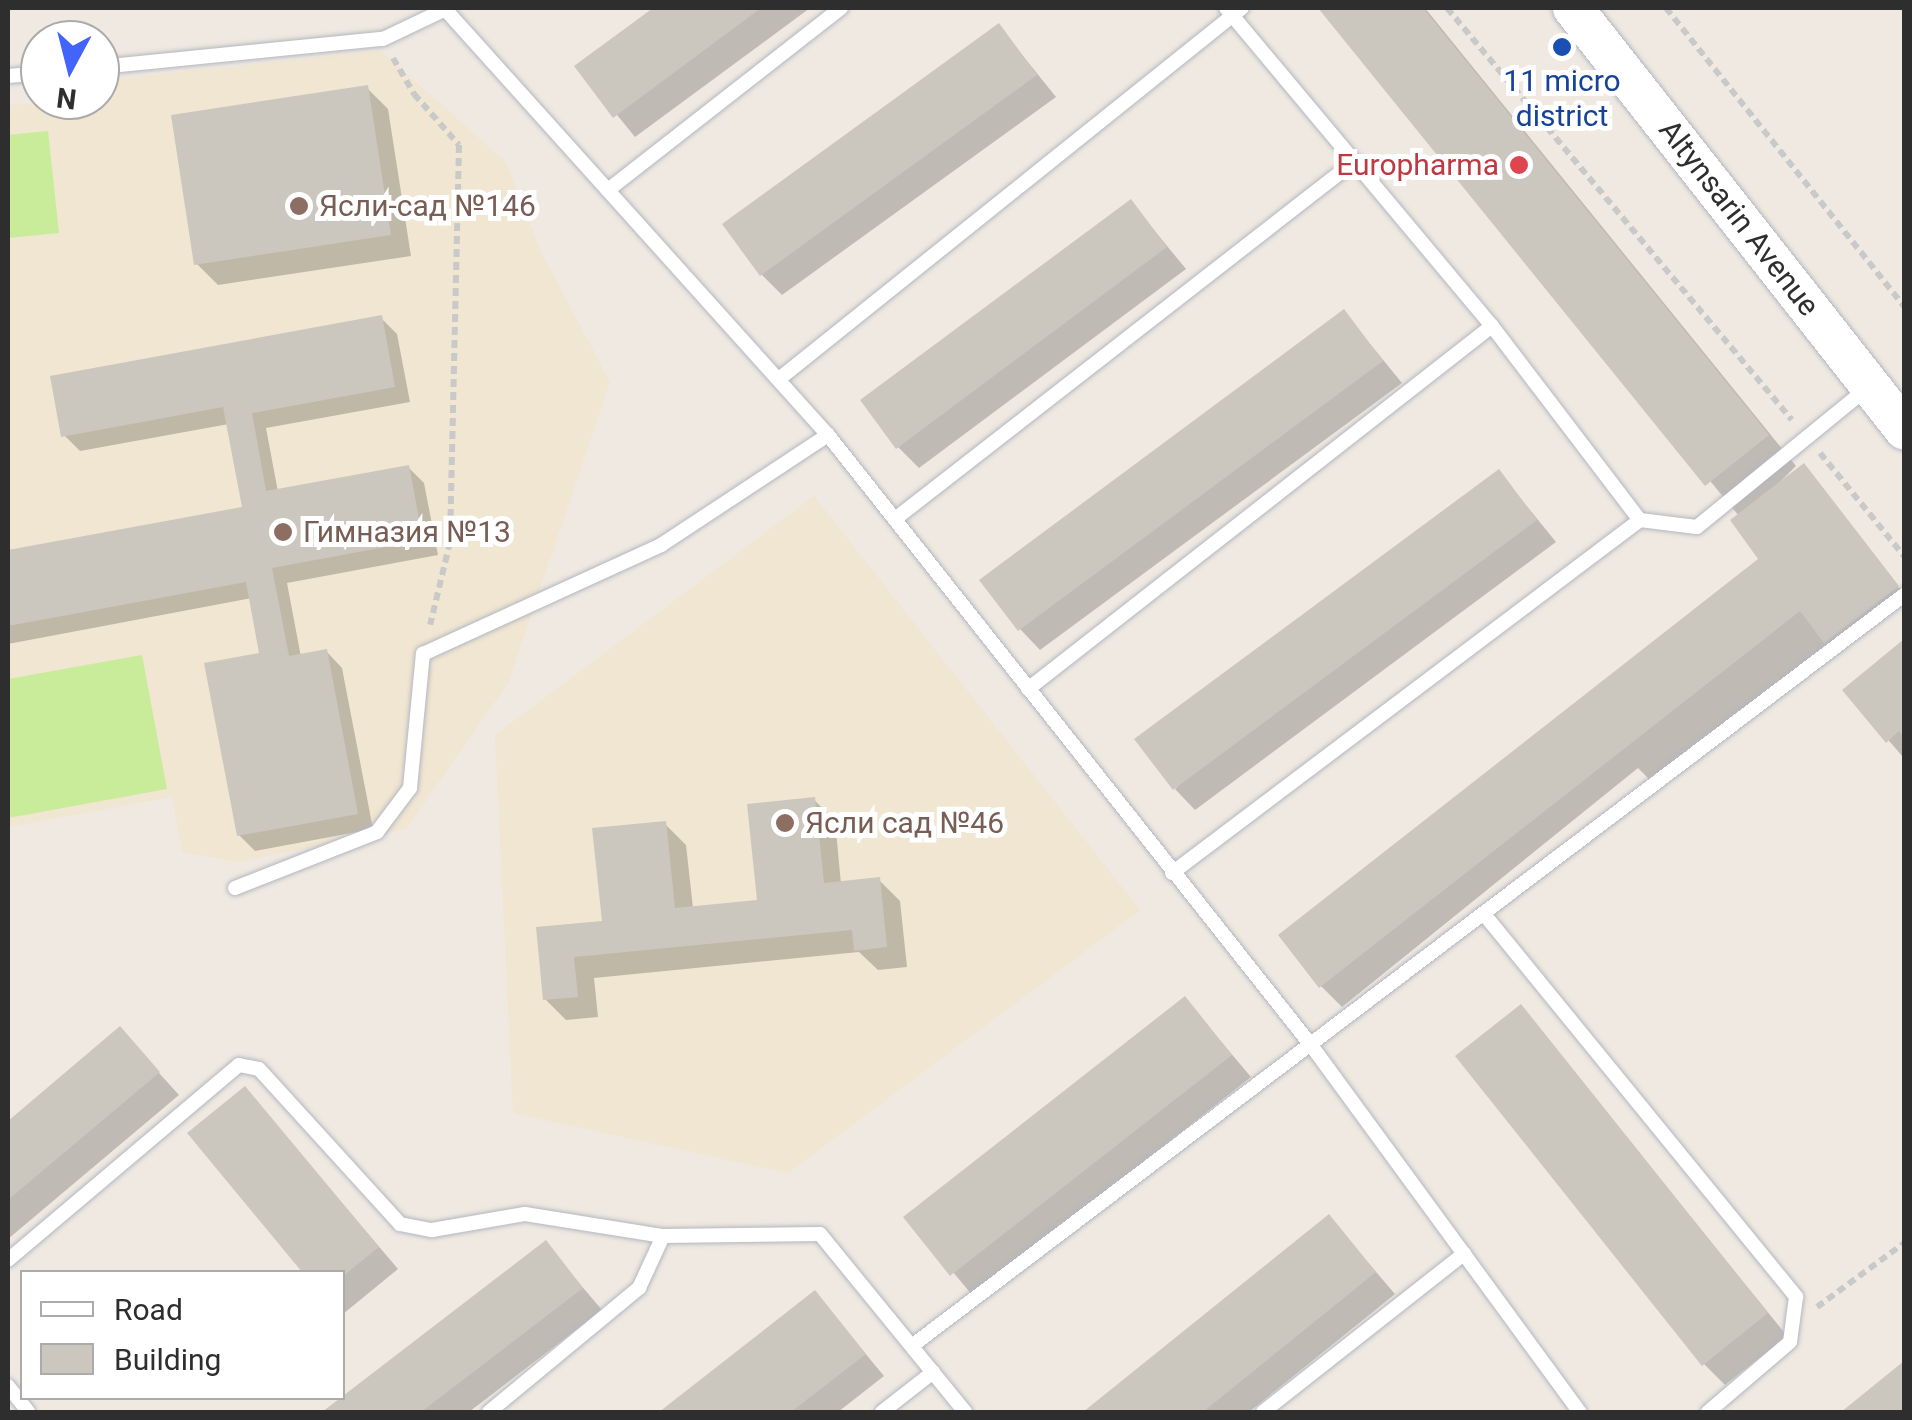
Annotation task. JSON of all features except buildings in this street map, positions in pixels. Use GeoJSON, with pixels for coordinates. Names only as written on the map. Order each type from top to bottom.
{"type":"FeatureCollection","features":[{"type":"Feature","properties":{"kind":"main road","name":"Altynsarin Avenue"},"geometry":{"type":"LineString","coordinates":[[1573,8],[1904,429]]}},
{"type":"Feature","properties":{"kind":"lane"},"geometry":{"type":"LineString","coordinates":[[120,65],[383,39],[446,8],[828,434],[1311,1044],[1580,1412]]}},
{"type":"Feature","properties":{"kind":"lane"},"geometry":{"type":"LineString","coordinates":[[608,190],[842,8]]}},
{"type":"Feature","properties":{"kind":"lane"},"geometry":{"type":"LineString","coordinates":[[779,379],[1234,10],[1492,326],[1640,520]]}},
{"type":"Feature","properties":{"kind":"lane"},"geometry":{"type":"LineString","coordinates":[[895,519],[1355,161]]}},
{"type":"Feature","properties":{"kind":"lane"},"geometry":{"type":"LineString","coordinates":[[1028,690],[1492,326]]}},
{"type":"Feature","properties":{"kind":"lane"},"geometry":{"type":"LineString","coordinates":[[1172,873],[1640,520],[1697,527],[1870,386]]}},
{"type":"Feature","properties":{"kind":"lane"},"geometry":{"type":"LineString","coordinates":[[235,888],[376,832],[410,788],[423,654],[660,545],[828,434]]}},
{"type":"Feature","properties":{"kind":"lane"},"geometry":{"type":"LineString","coordinates":[[913,1346],[1904,595]]}},
{"type":"Feature","properties":{"kind":"lane"},"geometry":{"type":"LineString","coordinates":[[1484,914],[1796,1297],[1797,1322],[1790,1342],[1708,1412]]}},
{"type":"Feature","properties":{"kind":"lane"},"geometry":{"type":"LineString","coordinates":[[8,1260],[239,1064],[258,1069],[400,1224],[432,1230],[526,1214],[663,1236],[820,1234],[966,1412]]}},
{"type":"Feature","properties":{"kind":"lane"},"geometry":{"type":"LineString","coordinates":[[489,1412],[638,1288],[663,1236]]}},
{"type":"Feature","properties":{"kind":"lane"},"geometry":{"type":"LineString","coordinates":[[1263,1412],[1464,1254]]}},
{"type":"Feature","properties":{"kind":"lane"},"geometry":{"type":"LineString","coordinates":[[882,1412],[933,1372]]}},
{"type":"Feature","properties":{"kind":"lane"},"geometry":{"type":"LineString","coordinates":[[8,1386],[28,1412]]}},
{"type":"Feature","properties":{"kind":"path"},"geometry":{"type":"LineString","coordinates":[[1446,8],[1904,556]]}},
{"type":"Feature","properties":{"kind":"path"},"geometry":{"type":"LineString","coordinates":[[1666,8],[1904,306]]}},
{"type":"Feature","properties":{"kind":"path"},"geometry":{"type":"LineString","coordinates":[[383,39],[414,94],[459,145],[450,542],[423,654]]}},
{"type":"Feature","properties":{"kind":"path"},"geometry":{"type":"LineString","coordinates":[[1797,1322],[1904,1242]]}},
{"type":"Feature","properties":{"kind":"shaded area","name":"Гимназия №13"},"geometry":{"type":"Polygon","coordinates":[[[381,51],[506,162],[540,250],[610,382],[508,683],[406,829],[238,862],[182,852],[172,797],[8,827],[8,105],[20,104],[20,120],[120,120],[120,79],[381,51]]]}},
{"type":"Feature","properties":{"kind":"shaded area","name":"Ясли сад №46"},"geometry":{"type":"Polygon","coordinates":[[[814,496],[1140,910],[788,1173],[513,1113],[495,735],[814,496]]]}},
{"type":"Feature","properties":{"kind":"green space"},"geometry":{"type":"Polygon","coordinates":[[[48,131],[59,233],[8,238],[8,135],[48,131]]]}},
{"type":"Feature","properties":{"kind":"green space"},"geometry":{"type":"Polygon","coordinates":[[[142,655],[167,789],[8,818],[8,679],[142,655]]]}},
{"type":"Feature","properties":{"kind":"place","name":"11 micro district"},"geometry":{"type":"Point","coordinates":[1562,47]}},
{"type":"Feature","properties":{"kind":"place","name":"Europharma"},"geometry":{"type":"Point","coordinates":[1519,165]}},
{"type":"Feature","properties":{"kind":"place","name":"Ясли-сад №146"},"geometry":{"type":"Point","coordinates":[299,206]}},
{"type":"Feature","properties":{"kind":"place","name":"Гимназия №13"},"geometry":{"type":"Point","coordinates":[283,532]}},
{"type":"Feature","properties":{"kind":"place","name":"Ясли сад №46"},"geometry":{"type":"Point","coordinates":[785,823]}}]}
